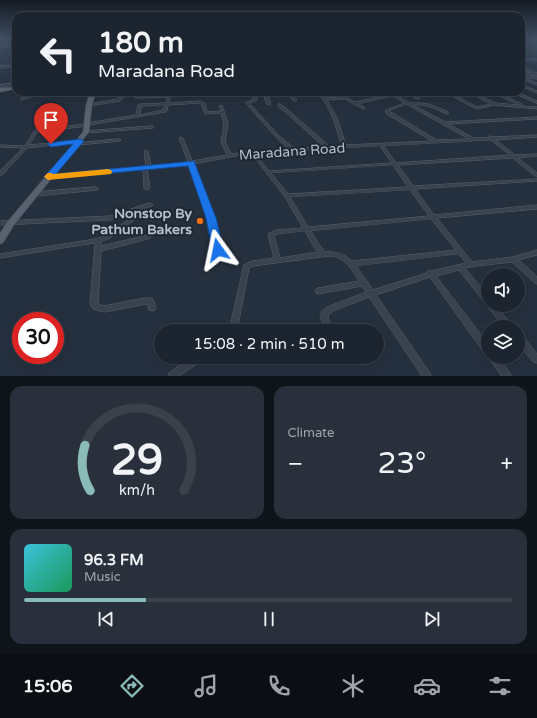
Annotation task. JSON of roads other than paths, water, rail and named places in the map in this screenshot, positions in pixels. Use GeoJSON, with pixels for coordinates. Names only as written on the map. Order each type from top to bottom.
{"type":"FeatureCollection","features":[{"type":"Feature","properties":{"kind":"main road"},"geometry":{"type":"LineString","coordinates":[[0,90],[12,88]]}},
{"type":"Feature","properties":{"kind":"main road"},"geometry":{"type":"LineString","coordinates":[[0,241],[11,223],[36,194],[48,177],[79,142],[87,127],[92,96]]}},
{"type":"Feature","properties":{"kind":"street"},"geometry":{"type":"LineString","coordinates":[[525,59],[537,61]]}},
{"type":"Feature","properties":{"kind":"street"},"geometry":{"type":"LineString","coordinates":[[0,67],[12,65]]}},
{"type":"Feature","properties":{"kind":"street"},"geometry":{"type":"LineString","coordinates":[[525,68],[537,75]]}},
{"type":"Feature","properties":{"kind":"street"},"geometry":{"type":"LineString","coordinates":[[525,76],[537,75]]}},
{"type":"Feature","properties":{"kind":"street"},"geometry":{"type":"LineString","coordinates":[[525,78],[537,84]]}},
{"type":"Feature","properties":{"kind":"street"},"geometry":{"type":"LineString","coordinates":[[0,86],[12,84]]}},
{"type":"Feature","properties":{"kind":"street"},"geometry":{"type":"LineString","coordinates":[[525,87],[537,92]]}},
{"type":"Feature","properties":{"kind":"street"},"geometry":{"type":"LineString","coordinates":[[22,100],[31,96]]}},
{"type":"Feature","properties":{"kind":"street"},"geometry":{"type":"LineString","coordinates":[[87,127],[165,111],[169,96],[136,97]]}},
{"type":"Feature","properties":{"kind":"street"},"geometry":{"type":"LineString","coordinates":[[254,96],[255,100],[248,105],[278,137],[293,150]]}},
{"type":"Feature","properties":{"kind":"street"},"geometry":{"type":"LineString","coordinates":[[266,96],[269,104]]}},
{"type":"Feature","properties":{"kind":"street"},"geometry":{"type":"LineString","coordinates":[[292,96],[295,100]]}},
{"type":"Feature","properties":{"kind":"street"},"geometry":{"type":"LineString","coordinates":[[323,96],[331,107],[344,147]]}},
{"type":"Feature","properties":{"kind":"street"},"geometry":{"type":"LineString","coordinates":[[356,103],[388,96]]}},
{"type":"Feature","properties":{"kind":"street"},"geometry":{"type":"LineString","coordinates":[[395,96],[472,139]]}},
{"type":"Feature","properties":{"kind":"street"},"geometry":{"type":"LineString","coordinates":[[454,96],[477,108],[494,104],[537,108]]}},
{"type":"Feature","properties":{"kind":"street"},"geometry":{"type":"LineString","coordinates":[[478,96],[494,104]]}},
{"type":"Feature","properties":{"kind":"street"},"geometry":{"type":"LineString","coordinates":[[502,96],[525,107]]}},
{"type":"Feature","properties":{"kind":"street"},"geometry":{"type":"LineString","coordinates":[[523,96],[537,102]]}},
{"type":"Feature","properties":{"kind":"street"},"geometry":{"type":"LineString","coordinates":[[90,105],[119,100],[122,97]]}},
{"type":"Feature","properties":{"kind":"street"},"geometry":{"type":"LineString","coordinates":[[326,99],[346,98],[363,108]]}},
{"type":"Feature","properties":{"kind":"street"},"geometry":{"type":"LineString","coordinates":[[138,116],[140,105],[202,102],[206,113],[223,112]]}},
{"type":"Feature","properties":{"kind":"street"},"geometry":{"type":"LineString","coordinates":[[434,141],[387,111],[408,103],[420,102],[433,105],[447,113]]}},
{"type":"Feature","properties":{"kind":"street"},"geometry":{"type":"LineString","coordinates":[[279,105],[295,116],[309,133],[327,148]]}},
{"type":"Feature","properties":{"kind":"street"},"geometry":{"type":"LineString","coordinates":[[221,106],[226,124],[224,142],[229,155]]}},
{"type":"Feature","properties":{"kind":"street"},"geometry":{"type":"LineString","coordinates":[[445,124],[537,118]]}},
{"type":"Feature","properties":{"kind":"street"},"geometry":{"type":"LineString","coordinates":[[0,174],[3,169],[26,147],[36,131],[87,127],[152,127]]}},
{"type":"Feature","properties":{"kind":"street","name":"Maradana Road"},"geometry":{"type":"LineString","coordinates":[[48,177],[191,163],[252,152],[537,136]]}},
{"type":"Feature","properties":{"kind":"street"},"geometry":{"type":"LineString","coordinates":[[181,138],[211,218],[218,250]]}},
{"type":"Feature","properties":{"kind":"street"},"geometry":{"type":"LineString","coordinates":[[490,138],[537,175]]}},
{"type":"Feature","properties":{"kind":"street"},"geometry":{"type":"LineString","coordinates":[[0,146],[26,147],[119,140]]}},
{"type":"Feature","properties":{"kind":"street"},"geometry":{"type":"LineString","coordinates":[[380,145],[413,188],[432,216],[470,264]]}},
{"type":"Feature","properties":{"kind":"street"},"geometry":{"type":"LineString","coordinates":[[146,151],[147,188]]}},
{"type":"Feature","properties":{"kind":"street"},"geometry":{"type":"LineString","coordinates":[[252,152],[287,196],[316,246],[323,254]]}},
{"type":"Feature","properties":{"kind":"street"},"geometry":{"type":"LineString","coordinates":[[269,172],[537,155]]}},
{"type":"Feature","properties":{"kind":"street"},"geometry":{"type":"LineString","coordinates":[[287,196],[537,180]]}},
{"type":"Feature","properties":{"kind":"street"},"geometry":{"type":"LineString","coordinates":[[36,194],[96,189]]}},
{"type":"Feature","properties":{"kind":"street"},"geometry":{"type":"LineString","coordinates":[[0,223],[110,218],[150,205]]}},
{"type":"Feature","properties":{"kind":"street"},"geometry":{"type":"LineString","coordinates":[[278,261],[270,234],[277,232],[537,206]]}},
{"type":"Feature","properties":{"kind":"street"},"geometry":{"type":"LineString","coordinates":[[0,256],[95,241],[108,237],[131,220]]}},
{"type":"Feature","properties":{"kind":"street"},"geometry":{"type":"LineString","coordinates":[[98,249],[148,237]]}},
{"type":"Feature","properties":{"kind":"street"},"geometry":{"type":"LineString","coordinates":[[95,241],[98,244],[94,304],[96,307],[104,309],[150,301],[152,308]]}},
{"type":"Feature","properties":{"kind":"street"},"geometry":{"type":"LineString","coordinates":[[351,264],[460,252]]}},
{"type":"Feature","properties":{"kind":"street"},"geometry":{"type":"LineString","coordinates":[[327,324],[324,318],[330,309],[370,293],[430,273],[470,264],[526,257],[537,252]]}},
{"type":"Feature","properties":{"kind":"street"},"geometry":{"type":"LineString","coordinates":[[234,324],[246,266],[336,253],[341,255],[351,264],[427,376]]}},
{"type":"Feature","properties":{"kind":"street"},"geometry":{"type":"LineString","coordinates":[[513,259],[537,281]]}},
{"type":"Feature","properties":{"kind":"street"},"geometry":{"type":"LineString","coordinates":[[460,267],[481,292]]}},
{"type":"Feature","properties":{"kind":"street"},"geometry":{"type":"LineString","coordinates":[[430,273],[481,342]]}},
{"type":"Feature","properties":{"kind":"street"},"geometry":{"type":"LineString","coordinates":[[318,291],[363,282]]}},
{"type":"Feature","properties":{"kind":"street"},"geometry":{"type":"LineString","coordinates":[[497,312],[503,320]]}},
{"type":"Feature","properties":{"kind":"street"},"geometry":{"type":"LineString","coordinates":[[525,347],[536,360]]}},
{"type":"Feature","properties":{"kind":"street"},"geometry":{"type":"LineString","coordinates":[[172,376],[188,364]]}},
{"type":"Feature","properties":{"kind":"street"},"geometry":{"type":"LineString","coordinates":[[498,364],[507,376]]}},
{"type":"Feature","properties":{"kind":"place","name":"Nonstop By Pathum Bakers"},"geometry":{"type":"Point","coordinates":[200,221]}}]}
